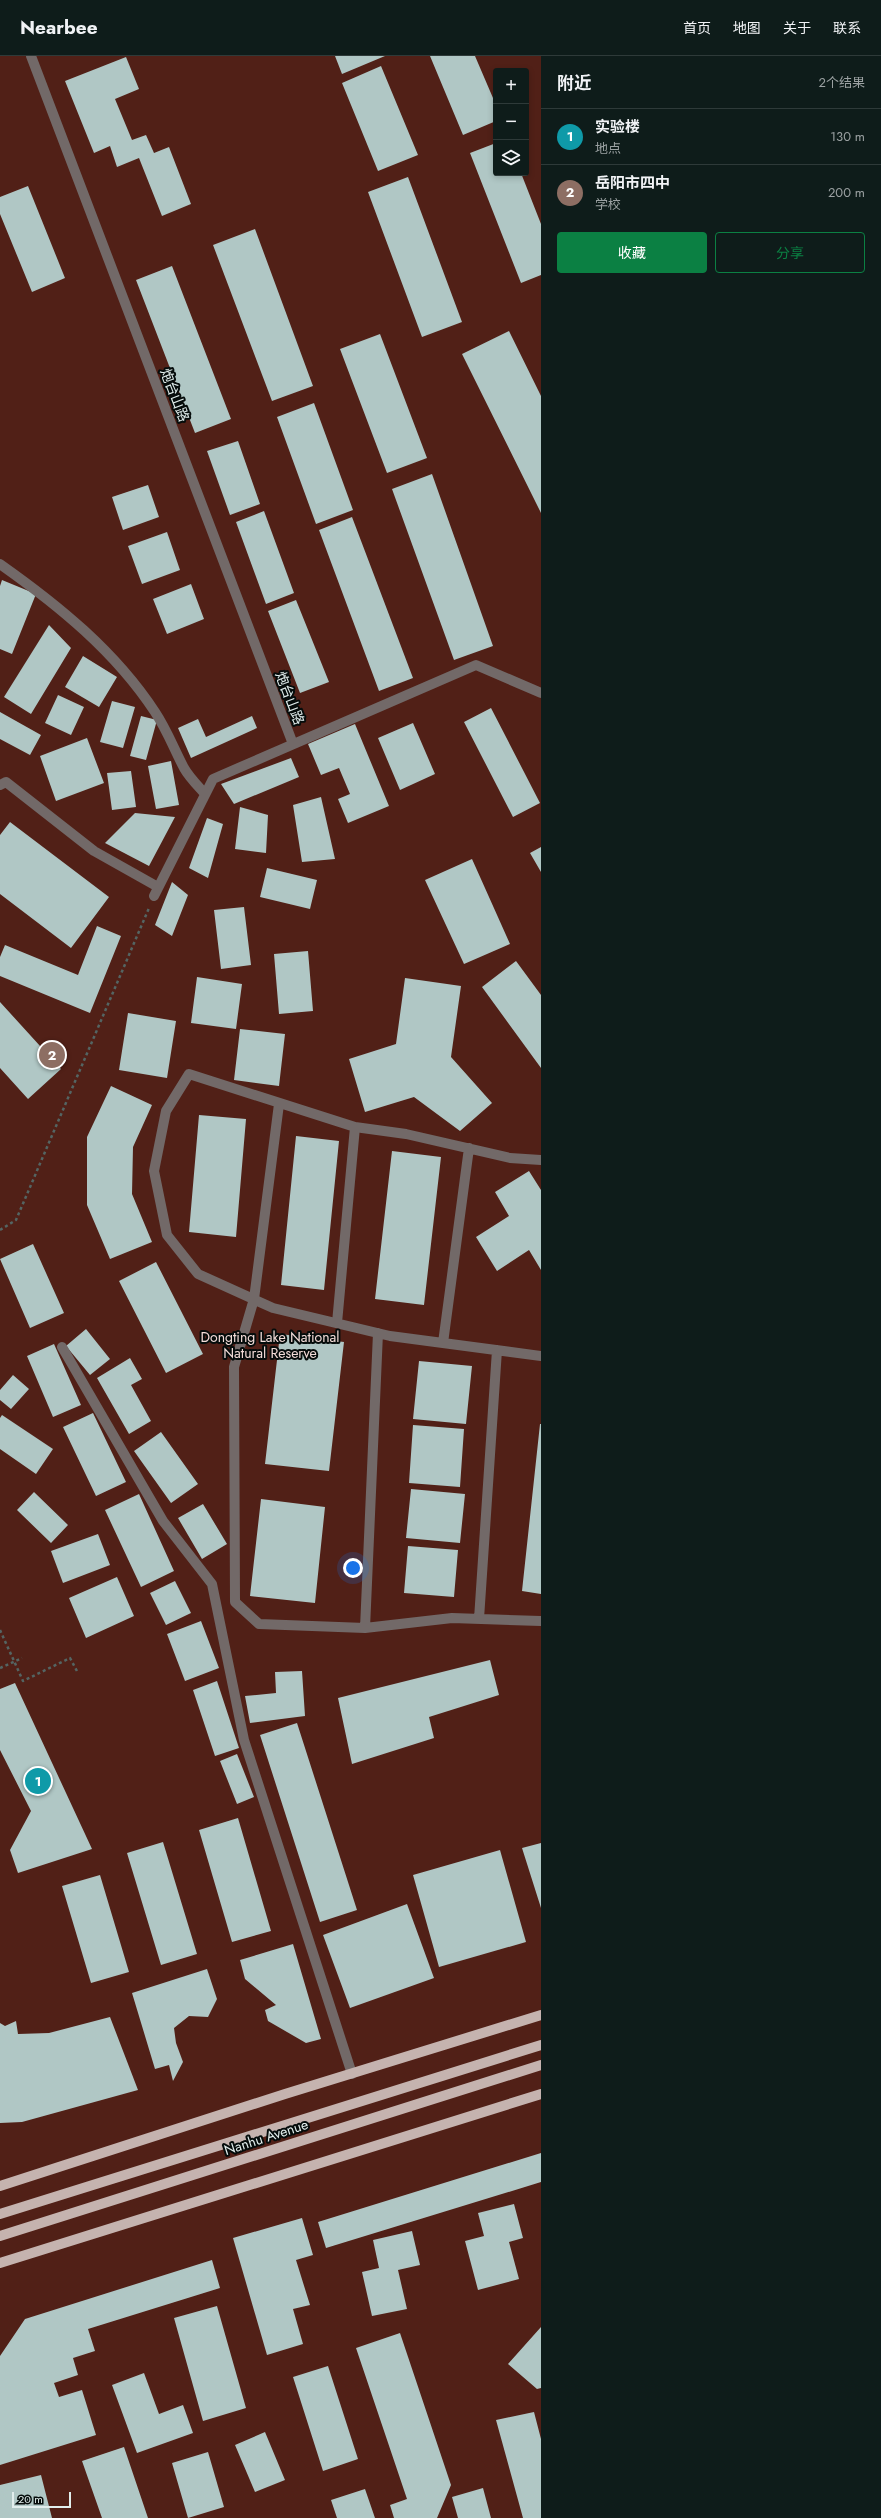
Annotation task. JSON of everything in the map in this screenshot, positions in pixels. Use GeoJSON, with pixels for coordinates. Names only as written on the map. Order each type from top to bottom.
{"type":"FeatureCollection","features":[{"type":"Feature","properties":{"kind":"main road"},"geometry":{"type":"LineString","coordinates":[[0,2186],[541,2015]]}},
{"type":"Feature","properties":{"kind":"main road","name":"Nanhu Avenue"},"geometry":{"type":"LineString","coordinates":[[0,2214],[541,2045]]}},
{"type":"Feature","properties":{"kind":"main road","name":"Nanhu Avenue"},"geometry":{"type":"LineString","coordinates":[[0,2236],[541,2065]]}},
{"type":"Feature","properties":{"kind":"main road"},"geometry":{"type":"LineString","coordinates":[[0,2262],[541,2094]]}},
{"type":"Feature","properties":{"kind":"street","name":"炮台山路"},"geometry":{"type":"LineString","coordinates":[[31,56],[293,744]]}},
{"type":"Feature","properties":{"kind":"street"},"geometry":{"type":"LineString","coordinates":[[0,564],[43,594],[84,629],[122,670],[154,711],[171,739],[184,769],[205,794]]}},
{"type":"Feature","properties":{"kind":"street"},"geometry":{"type":"LineString","coordinates":[[0,785],[6,782],[94,851],[156,892],[213,779],[476,665],[541,693]]}},
{"type":"Feature","properties":{"kind":"street"},"geometry":{"type":"LineString","coordinates":[[541,1160],[510,1158],[406,1134],[355,1127],[188,1074],[166,1111],[154,1171],[167,1235],[198,1274],[273,1308],[378,1333],[541,1356]]}},
{"type":"Feature","properties":{"kind":"street"},"geometry":{"type":"LineString","coordinates":[[279,1104],[254,1299],[234,1367],[235,1602],[259,1624],[365,1628],[452,1618],[541,1621]]}},
{"type":"Feature","properties":{"kind":"street"},"geometry":{"type":"LineString","coordinates":[[337,1323],[355,1127]]}},
{"type":"Feature","properties":{"kind":"street"},"geometry":{"type":"LineString","coordinates":[[443,1343],[469,1148]]}},
{"type":"Feature","properties":{"kind":"street"},"geometry":{"type":"LineString","coordinates":[[365,1628],[378,1333]]}},
{"type":"Feature","properties":{"kind":"street"},"geometry":{"type":"LineString","coordinates":[[62,1347],[163,1521],[212,1584],[244,1740],[352,2074]]}},
{"type":"Feature","properties":{"kind":"street"},"geometry":{"type":"LineString","coordinates":[[479,1619],[497,1350]]}},
{"type":"Feature","properties":{"kind":"path"},"geometry":{"type":"LineString","coordinates":[[0,1230],[16,1220],[156,892]]}},
{"type":"Feature","properties":{"kind":"path"},"geometry":{"type":"LineString","coordinates":[[0,1630],[24,1681],[70,1658],[78,1673]]}},
{"type":"Feature","properties":{"kind":"path"},"geometry":{"type":"LineString","coordinates":[[0,1668],[22,1658]]}},
{"type":"Feature","properties":{"kind":"green space","name":"Dongting Lake National Natural Reserve"},"geometry":{"type":"Polygon","coordinates":[[[0,56],[541,56],[541,2518],[0,2518],[0,56]]]}},
{"type":"Feature","properties":{"kind":"building"},"geometry":{"type":"Polygon","coordinates":[[[335,56],[385,56],[342,74],[335,56]]]}},
{"type":"Feature","properties":{"kind":"building"},"geometry":{"type":"Polygon","coordinates":[[[430,56],[475,56],[493,98],[493,122],[463,135],[430,56]]]}},
{"type":"Feature","properties":{"kind":"building"},"geometry":{"type":"Polygon","coordinates":[[[126,57],[139,89],[115,99],[132,140],[146,135],[154,153],[169,147],[191,204],[162,216],[139,158],[117,167],[110,146],[94,153],[65,81],[126,57]]]}},
{"type":"Feature","properties":{"kind":"building"},"geometry":{"type":"Polygon","coordinates":[[[381,66],[418,155],[378,171],[342,83],[381,66]]]}},
{"type":"Feature","properties":{"kind":"building"},"geometry":{"type":"Polygon","coordinates":[[[493,144],[493,176],[522,176],[541,224],[541,275],[521,283],[470,153],[493,144]]]}},
{"type":"Feature","properties":{"kind":"building"},"geometry":{"type":"Polygon","coordinates":[[[408,177],[462,322],[422,337],[368,192],[408,177]]]}},
{"type":"Feature","properties":{"kind":"building"},"geometry":{"type":"Polygon","coordinates":[[[28,186],[65,278],[32,292],[0,214],[0,197],[28,186]]]}},
{"type":"Feature","properties":{"kind":"building"},"geometry":{"type":"Polygon","coordinates":[[[255,229],[313,386],[272,401],[213,245],[255,229]]]}},
{"type":"Feature","properties":{"kind":"building"},"geometry":{"type":"Polygon","coordinates":[[[172,266],[231,419],[195,433],[136,280],[172,266]]]}},
{"type":"Feature","properties":{"kind":"building"},"geometry":{"type":"Polygon","coordinates":[[[509,331],[541,396],[541,513],[462,354],[509,331]]]}},
{"type":"Feature","properties":{"kind":"building"},"geometry":{"type":"Polygon","coordinates":[[[380,334],[427,458],[387,473],[340,349],[380,334]]]}},
{"type":"Feature","properties":{"kind":"building"},"geometry":{"type":"Polygon","coordinates":[[[314,403],[353,510],[316,524],[277,417],[314,403]]]}},
{"type":"Feature","properties":{"kind":"building"},"geometry":{"type":"Polygon","coordinates":[[[238,441],[260,504],[230,515],[207,451],[238,441]]]}},
{"type":"Feature","properties":{"kind":"building"},"geometry":{"type":"Polygon","coordinates":[[[432,474],[493,646],[454,660],[392,489],[432,474]]]}},
{"type":"Feature","properties":{"kind":"building"},"geometry":{"type":"Polygon","coordinates":[[[148,485],[159,517],[123,530],[112,497],[148,485]]]}},
{"type":"Feature","properties":{"kind":"building"},"geometry":{"type":"Polygon","coordinates":[[[264,511],[294,593],[266,604],[236,522],[264,511]]]}},
{"type":"Feature","properties":{"kind":"building"},"geometry":{"type":"Polygon","coordinates":[[[352,517],[413,678],[379,691],[319,530],[352,517]]]}},
{"type":"Feature","properties":{"kind":"building"},"geometry":{"type":"Polygon","coordinates":[[[167,532],[180,570],[142,584],[128,546],[167,532]]]}},
{"type":"Feature","properties":{"kind":"building"},"geometry":{"type":"Polygon","coordinates":[[[2,580],[36,594],[12,654],[0,649],[0,586],[2,580]]]}},
{"type":"Feature","properties":{"kind":"building"},"geometry":{"type":"Polygon","coordinates":[[[191,584],[204,619],[167,634],[153,599],[191,584]]]}},
{"type":"Feature","properties":{"kind":"building"},"geometry":{"type":"Polygon","coordinates":[[[296,600],[329,682],[300,693],[268,611],[296,600]]]}},
{"type":"Feature","properties":{"kind":"building"},"geometry":{"type":"Polygon","coordinates":[[[49,625],[71,648],[31,714],[4,697],[49,625]]]}},
{"type":"Feature","properties":{"kind":"building"},"geometry":{"type":"Polygon","coordinates":[[[83,656],[117,677],[99,707],[65,687],[83,656]]]}},
{"type":"Feature","properties":{"kind":"building"},"geometry":{"type":"Polygon","coordinates":[[[58,695],[84,707],[71,735],[45,723],[58,695]]]}},
{"type":"Feature","properties":{"kind":"building"},"geometry":{"type":"Polygon","coordinates":[[[112,701],[135,707],[123,748],[100,742],[112,701]]]}},
{"type":"Feature","properties":{"kind":"building"},"geometry":{"type":"Polygon","coordinates":[[[491,708],[540,803],[513,817],[464,722],[491,708]]]}},
{"type":"Feature","properties":{"kind":"building"},"geometry":{"type":"Polygon","coordinates":[[[0,712],[41,735],[30,755],[0,739],[0,712]]]}},
{"type":"Feature","properties":{"kind":"building"},"geometry":{"type":"Polygon","coordinates":[[[141,716],[157,720],[146,760],[130,756],[141,716]]]}},
{"type":"Feature","properties":{"kind":"building"},"geometry":{"type":"Polygon","coordinates":[[[252,716],[257,728],[191,758],[178,728],[198,719],[206,737],[252,716]]]}},
{"type":"Feature","properties":{"kind":"building"},"geometry":{"type":"Polygon","coordinates":[[[413,723],[435,774],[400,790],[378,738],[413,723]]]}},
{"type":"Feature","properties":{"kind":"building"},"geometry":{"type":"Polygon","coordinates":[[[355,724],[389,806],[348,823],[338,799],[350,794],[339,768],[321,775],[308,744],[355,724]]]}},
{"type":"Feature","properties":{"kind":"building"},"geometry":{"type":"Polygon","coordinates":[[[87,738],[104,783],[56,801],[40,756],[87,738]]]}},
{"type":"Feature","properties":{"kind":"building"},"geometry":{"type":"Polygon","coordinates":[[[291,758],[299,777],[234,804],[221,784],[291,758]]]}},
{"type":"Feature","properties":{"kind":"building"},"geometry":{"type":"Polygon","coordinates":[[[171,761],[179,805],[156,809],[148,766],[171,761]]]}},
{"type":"Feature","properties":{"kind":"building"},"geometry":{"type":"Polygon","coordinates":[[[131,771],[136,807],[112,810],[107,773],[131,771]]]}},
{"type":"Feature","properties":{"kind":"building"},"geometry":{"type":"Polygon","coordinates":[[[321,797],[335,859],[302,862],[293,805],[321,797]]]}},
{"type":"Feature","properties":{"kind":"building"},"geometry":{"type":"Polygon","coordinates":[[[240,807],[268,815],[266,853],[235,849],[240,807]]]}},
{"type":"Feature","properties":{"kind":"building"},"geometry":{"type":"Polygon","coordinates":[[[135,813],[175,817],[149,866],[105,843],[135,813]]]}},
{"type":"Feature","properties":{"kind":"building"},"geometry":{"type":"Polygon","coordinates":[[[207,818],[223,824],[208,878],[189,868],[207,818]]]}},
{"type":"Feature","properties":{"kind":"building"},"geometry":{"type":"Polygon","coordinates":[[[10,822],[109,897],[71,948],[0,894],[0,835],[10,822]]]}},
{"type":"Feature","properties":{"kind":"building"},"geometry":{"type":"Polygon","coordinates":[[[541,847],[541,872],[530,853],[541,847]]]}},
{"type":"Feature","properties":{"kind":"building"},"geometry":{"type":"Polygon","coordinates":[[[472,859],[510,944],[464,964],[425,880],[472,859]]]}},
{"type":"Feature","properties":{"kind":"building"},"geometry":{"type":"Polygon","coordinates":[[[267,868],[317,880],[310,909],[260,897],[267,868]]]}},
{"type":"Feature","properties":{"kind":"building"},"geometry":{"type":"Polygon","coordinates":[[[172,882],[188,895],[172,936],[155,925],[172,882]]]}},
{"type":"Feature","properties":{"kind":"building"},"geometry":{"type":"Polygon","coordinates":[[[244,907],[251,965],[221,969],[214,910],[244,907]]]}},
{"type":"Feature","properties":{"kind":"building"},"geometry":{"type":"Polygon","coordinates":[[[97,926],[121,936],[90,1013],[0,976],[0,957],[5,945],[78,975],[97,926]]]}},
{"type":"Feature","properties":{"kind":"building"},"geometry":{"type":"Polygon","coordinates":[[[308,951],[313,1011],[279,1014],[274,954],[308,951]]]}},
{"type":"Feature","properties":{"kind":"building"},"geometry":{"type":"Polygon","coordinates":[[[516,961],[541,995],[541,1068],[482,987],[516,961]]]}},
{"type":"Feature","properties":{"kind":"building"},"geometry":{"type":"Polygon","coordinates":[[[197,977],[242,984],[236,1029],[191,1023],[197,977]]]}},
{"type":"Feature","properties":{"kind":"building"},"geometry":{"type":"Polygon","coordinates":[[[405,978],[461,986],[451,1057],[492,1103],[460,1131],[414,1097],[365,1112],[349,1059],[396,1044],[405,978]]]}},
{"type":"Feature","properties":{"kind":"building"},"geometry":{"type":"Polygon","coordinates":[[[0,1002],[61,1069],[28,1099],[0,1068],[0,1002]]]}},
{"type":"Feature","properties":{"kind":"building"},"geometry":{"type":"Polygon","coordinates":[[[128,1013],[176,1021],[167,1078],[119,1070],[128,1013]]]}},
{"type":"Feature","properties":{"kind":"building"},"geometry":{"type":"Polygon","coordinates":[[[240,1029],[285,1034],[279,1086],[234,1080],[240,1029]]]}},
{"type":"Feature","properties":{"kind":"building"},"geometry":{"type":"Polygon","coordinates":[[[111,1086],[152,1105],[133,1147],[132,1194],[152,1242],[110,1259],[87,1205],[87,1137],[111,1086]]]}},
{"type":"Feature","properties":{"kind":"building"},"geometry":{"type":"Polygon","coordinates":[[[199,1115],[246,1119],[236,1237],[189,1232],[199,1115]]]}},
{"type":"Feature","properties":{"kind":"building"},"geometry":{"type":"Polygon","coordinates":[[[296,1136],[339,1141],[324,1290],[281,1285],[296,1136]]]}},
{"type":"Feature","properties":{"kind":"building"},"geometry":{"type":"Polygon","coordinates":[[[392,1151],[441,1157],[424,1305],[375,1299],[392,1151]]]}},
{"type":"Feature","properties":{"kind":"building"},"geometry":{"type":"Polygon","coordinates":[[[529,1171],[541,1190],[541,1270],[529,1250],[497,1271],[476,1237],[509,1216],[495,1192],[529,1171]]]}},
{"type":"Feature","properties":{"kind":"building"},"geometry":{"type":"Polygon","coordinates":[[[33,1244],[64,1313],[30,1328],[0,1259],[33,1244]]]}},
{"type":"Feature","properties":{"kind":"building"},"geometry":{"type":"Polygon","coordinates":[[[156,1262],[203,1354],[166,1373],[119,1281],[156,1262]]]}},
{"type":"Feature","properties":{"kind":"building"},"geometry":{"type":"Polygon","coordinates":[[[86,1329],[110,1359],[90,1375],[66,1346],[86,1329]]]}},
{"type":"Feature","properties":{"kind":"building"},"geometry":{"type":"Polygon","coordinates":[[[280,1334],[344,1342],[329,1471],[265,1464],[280,1334]]]}},
{"type":"Feature","properties":{"kind":"building"},"geometry":{"type":"Polygon","coordinates":[[[54,1344],[81,1405],[53,1417],[27,1356],[54,1344]]]}},
{"type":"Feature","properties":{"kind":"building"},"geometry":{"type":"Polygon","coordinates":[[[130,1358],[142,1379],[131,1385],[151,1421],[129,1434],[97,1378],[130,1358]]]}},
{"type":"Feature","properties":{"kind":"building"},"geometry":{"type":"Polygon","coordinates":[[[419,1361],[472,1366],[466,1424],[413,1419],[419,1361]]]}},
{"type":"Feature","properties":{"kind":"building"},"geometry":{"type":"Polygon","coordinates":[[[13,1375],[29,1389],[11,1409],[0,1400],[0,1390],[13,1375]]]}},
{"type":"Feature","properties":{"kind":"building"},"geometry":{"type":"Polygon","coordinates":[[[93,1413],[126,1482],[96,1496],[63,1427],[93,1413]]]}},
{"type":"Feature","properties":{"kind":"building"},"geometry":{"type":"Polygon","coordinates":[[[2,1415],[53,1449],[36,1474],[0,1449],[0,1418],[2,1415]]]}},
{"type":"Feature","properties":{"kind":"building"},"geometry":{"type":"Polygon","coordinates":[[[541,1424],[541,1594],[522,1591],[541,1424]]]}},
{"type":"Feature","properties":{"kind":"building"},"geometry":{"type":"Polygon","coordinates":[[[413,1425],[464,1429],[460,1487],[409,1483],[413,1425]]]}},
{"type":"Feature","properties":{"kind":"building"},"geometry":{"type":"Polygon","coordinates":[[[161,1432],[198,1484],[171,1503],[134,1451],[161,1432]]]}},
{"type":"Feature","properties":{"kind":"building"},"geometry":{"type":"Polygon","coordinates":[[[411,1489],[465,1494],[460,1543],[406,1538],[411,1489]]]}},
{"type":"Feature","properties":{"kind":"building"},"geometry":{"type":"Polygon","coordinates":[[[34,1492],[68,1525],[51,1543],[17,1510],[34,1492]]]}},
{"type":"Feature","properties":{"kind":"building"},"geometry":{"type":"Polygon","coordinates":[[[139,1494],[174,1571],[141,1587],[105,1510],[139,1494]]]}},
{"type":"Feature","properties":{"kind":"building"},"geometry":{"type":"Polygon","coordinates":[[[261,1499],[325,1507],[315,1603],[250,1596],[261,1499]]]}},
{"type":"Feature","properties":{"kind":"building"},"geometry":{"type":"Polygon","coordinates":[[[203,1504],[227,1544],[202,1559],[178,1518],[203,1504]]]}},
{"type":"Feature","properties":{"kind":"building"},"geometry":{"type":"Polygon","coordinates":[[[98,1534],[110,1565],[63,1583],[51,1551],[98,1534]]]}},
{"type":"Feature","properties":{"kind":"building"},"geometry":{"type":"Polygon","coordinates":[[[408,1546],[458,1550],[454,1597],[404,1593],[408,1546]]]}},
{"type":"Feature","properties":{"kind":"building"},"geometry":{"type":"Polygon","coordinates":[[[117,1577],[134,1616],[86,1638],[69,1598],[117,1577]]]}},
{"type":"Feature","properties":{"kind":"building"},"geometry":{"type":"Polygon","coordinates":[[[175,1581],[191,1613],[166,1625],[150,1593],[175,1581]]]}},
{"type":"Feature","properties":{"kind":"building"},"geometry":{"type":"Polygon","coordinates":[[[201,1621],[219,1668],[185,1681],[167,1634],[201,1621]]]}},
{"type":"Feature","properties":{"kind":"building"},"geometry":{"type":"Polygon","coordinates":[[[490,1660],[499,1695],[429,1717],[434,1738],[352,1764],[338,1698],[490,1660]]]}},
{"type":"Feature","properties":{"kind":"building"},"geometry":{"type":"Polygon","coordinates":[[[302,1671],[305,1716],[250,1723],[245,1696],[276,1693],[275,1672],[302,1671]]]}},
{"type":"Feature","properties":{"kind":"building"},"geometry":{"type":"Polygon","coordinates":[[[217,1681],[239,1748],[215,1756],[193,1690],[217,1681]]]}},
{"type":"Feature","properties":{"kind":"building"},"geometry":{"type":"Polygon","coordinates":[[[15,1683],[92,1849],[18,1873],[10,1850],[31,1811],[0,1750],[0,1689],[15,1683]]]}},
{"type":"Feature","properties":{"kind":"building"},"geometry":{"type":"Polygon","coordinates":[[[297,1723],[357,1910],[320,1922],[260,1735],[297,1723]]]}},
{"type":"Feature","properties":{"kind":"building"},"geometry":{"type":"Polygon","coordinates":[[[237,1754],[254,1797],[237,1804],[220,1761],[237,1754]]]}},
{"type":"Feature","properties":{"kind":"building"},"geometry":{"type":"Polygon","coordinates":[[[238,1818],[271,1931],[232,1942],[199,1830],[238,1818]]]}},
{"type":"Feature","properties":{"kind":"building"},"geometry":{"type":"Polygon","coordinates":[[[163,1842],[197,1954],[161,1965],[127,1853],[163,1842]]]}},
{"type":"Feature","properties":{"kind":"building"},"geometry":{"type":"Polygon","coordinates":[[[541,1843],[541,1908],[522,1848],[541,1843]]]}},
{"type":"Feature","properties":{"kind":"building"},"geometry":{"type":"Polygon","coordinates":[[[500,1850],[526,1942],[439,1967],[413,1875],[500,1850]]]}},
{"type":"Feature","properties":{"kind":"building"},"geometry":{"type":"Polygon","coordinates":[[[100,1875],[129,1972],[91,1983],[62,1886],[100,1875]]]}},
{"type":"Feature","properties":{"kind":"building"},"geometry":{"type":"Polygon","coordinates":[[[407,1904],[434,1978],[350,2008],[323,1935],[407,1904]]]}},
{"type":"Feature","properties":{"kind":"building"},"geometry":{"type":"Polygon","coordinates":[[[293,1944],[321,2039],[306,2043],[268,2021],[265,2010],[276,2005],[245,1979],[240,1960],[293,1944]]]}},
{"type":"Feature","properties":{"kind":"building"},"geometry":{"type":"Polygon","coordinates":[[[207,1969],[217,1999],[208,2017],[189,2016],[174,2028],[176,2043],[183,2062],[173,2081],[169,2065],[155,2069],[132,1993],[207,1969]]]}},
{"type":"Feature","properties":{"kind":"building"},"geometry":{"type":"Polygon","coordinates":[[[110,2017],[138,2090],[22,2122],[0,2123],[0,2023],[5,2026],[16,2021],[18,2034],[49,2033],[110,2017]]]}},
{"type":"Feature","properties":{"kind":"building"},"geometry":{"type":"Polygon","coordinates":[[[541,2153],[541,2182],[326,2248],[318,2222],[541,2153]]]}},
{"type":"Feature","properties":{"kind":"building"},"geometry":{"type":"Polygon","coordinates":[[[514,2204],[523,2238],[509,2242],[519,2279],[478,2290],[465,2241],[484,2236],[478,2213],[514,2204]]]}},
{"type":"Feature","properties":{"kind":"building"},"geometry":{"type":"Polygon","coordinates":[[[302,2218],[313,2255],[296,2260],[310,2305],[293,2309],[303,2344],[267,2355],[233,2238],[302,2218]]]}},
{"type":"Feature","properties":{"kind":"building"},"geometry":{"type":"Polygon","coordinates":[[[412,2231],[420,2265],[398,2270],[407,2309],[372,2316],[362,2272],[379,2268],[373,2240],[412,2231]]]}},
{"type":"Feature","properties":{"kind":"building"},"geometry":{"type":"Polygon","coordinates":[[[212,2260],[220,2288],[88,2329],[95,2351],[73,2358],[78,2375],[54,2383],[59,2397],[82,2390],[96,2435],[0,2465],[0,2356],[25,2319],[212,2260]]]}},
{"type":"Feature","properties":{"kind":"building"},"geometry":{"type":"Polygon","coordinates":[[[217,2306],[246,2408],[203,2421],[174,2318],[217,2306]]]}},
{"type":"Feature","properties":{"kind":"building"},"geometry":{"type":"Polygon","coordinates":[[[541,2327],[541,2388],[537,2389],[508,2364],[541,2327]]]}},
{"type":"Feature","properties":{"kind":"building"},"geometry":{"type":"Polygon","coordinates":[[[400,2333],[451,2485],[437,2518],[394,2518],[390,2505],[407,2499],[356,2348],[400,2333]]]}},
{"type":"Feature","properties":{"kind":"building"},"geometry":{"type":"Polygon","coordinates":[[[328,2366],[358,2459],[323,2471],[293,2377],[328,2366]]]}},
{"type":"Feature","properties":{"kind":"building"},"geometry":{"type":"Polygon","coordinates":[[[144,2373],[159,2414],[183,2405],[193,2433],[137,2453],[112,2385],[144,2373]]]}},
{"type":"Feature","properties":{"kind":"building"},"geometry":{"type":"Polygon","coordinates":[[[534,2412],[541,2439],[541,2518],[523,2518],[496,2420],[534,2412]]]}},
{"type":"Feature","properties":{"kind":"building"},"geometry":{"type":"Polygon","coordinates":[[[265,2432],[285,2480],[255,2492],[235,2445],[265,2432]]]}},
{"type":"Feature","properties":{"kind":"building"},"geometry":{"type":"Polygon","coordinates":[[[124,2447],[148,2518],[102,2518],[82,2461],[124,2447]]]}},
{"type":"Feature","properties":{"kind":"building"},"geometry":{"type":"Polygon","coordinates":[[[208,2452],[224,2507],[188,2518],[172,2463],[208,2452]]]}},
{"type":"Feature","properties":{"kind":"building"},"geometry":{"type":"Polygon","coordinates":[[[41,2475],[52,2518],[0,2518],[0,2485],[41,2475]]]}},
{"type":"Feature","properties":{"kind":"building"},"geometry":{"type":"Polygon","coordinates":[[[483,2488],[491,2518],[458,2518],[452,2497],[483,2488]]]}},
{"type":"Feature","properties":{"kind":"building"},"geometry":{"type":"Polygon","coordinates":[[[365,2489],[375,2518],[337,2518],[331,2500],[365,2489]]]}},
{"type":"Feature","properties":{"kind":"place","name":"岳阳市四中"},"geometry":{"type":"Point","coordinates":[52,1055]}},
{"type":"Feature","properties":{"kind":"place","name":"实验楼"},"geometry":{"type":"Point","coordinates":[38,1781]}}]}
